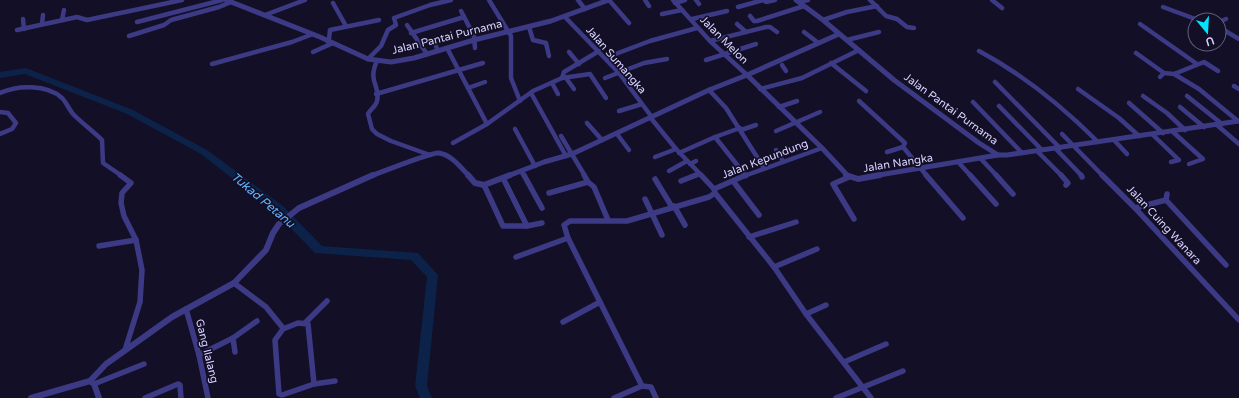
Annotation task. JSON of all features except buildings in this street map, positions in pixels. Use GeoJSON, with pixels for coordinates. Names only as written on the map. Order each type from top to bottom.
{"type":"FeatureCollection","features":[{"type":"Feature","properties":{"kind":"street"},"geometry":{"type":"LineString","coordinates":[[18,30],[77,17],[87,20],[182,0]]}},
{"type":"Feature","properties":{"kind":"street"},"geometry":{"type":"LineString","coordinates":[[137,22],[222,0]]}},
{"type":"Feature","properties":{"kind":"street"},"geometry":{"type":"LineString","coordinates":[[265,15],[305,0]]}},
{"type":"Feature","properties":{"kind":"street"},"geometry":{"type":"LineString","coordinates":[[368,59],[381,46],[388,30],[396,25],[394,18],[430,5],[451,0]]}},
{"type":"Feature","properties":{"kind":"street"},"geometry":{"type":"LineString","coordinates":[[489,0],[509,32],[512,42],[511,78],[520,101]]}},
{"type":"Feature","properties":{"kind":"street"},"geometry":{"type":"LineString","coordinates":[[578,0],[585,9]]}},
{"type":"Feature","properties":{"kind":"street"},"geometry":{"type":"LineString","coordinates":[[609,0],[629,23]]}},
{"type":"Feature","properties":{"kind":"street","name":"Jalan Pantai Purnama"},"geometry":{"type":"LineString","coordinates":[[228,1],[313,34],[368,59],[398,62],[474,40],[565,17],[585,9],[596,2],[609,0]]}},
{"type":"Feature","properties":{"kind":"street"},"geometry":{"type":"LineString","coordinates":[[645,0],[649,6]]}},
{"type":"Feature","properties":{"kind":"street"},"geometry":{"type":"LineString","coordinates":[[674,1],[685,0]]}},
{"type":"Feature","properties":{"kind":"street"},"geometry":{"type":"LineString","coordinates":[[696,0],[699,4]]}},
{"type":"Feature","properties":{"kind":"street"},"geometry":{"type":"LineString","coordinates":[[743,0],[748,5]]}},
{"type":"Feature","properties":{"kind":"street"},"geometry":{"type":"LineString","coordinates":[[738,7],[763,0],[767,2],[775,0]]}},
{"type":"Feature","properties":{"kind":"street"},"geometry":{"type":"LineString","coordinates":[[750,16],[756,22],[808,0]]}},
{"type":"Feature","properties":{"kind":"street"},"geometry":{"type":"LineString","coordinates":[[870,0],[887,16],[897,19],[907,27],[914,28]]}},
{"type":"Feature","properties":{"kind":"street"},"geometry":{"type":"LineString","coordinates":[[992,0],[1002,8]]}},
{"type":"Feature","properties":{"kind":"street"},"geometry":{"type":"LineString","coordinates":[[129,36],[165,24],[172,20],[223,6],[228,1]]}},
{"type":"Feature","properties":{"kind":"street","name":"Jalan Melon"},"geometry":{"type":"LineString","coordinates":[[674,1],[692,19],[697,28],[747,75]]}},
{"type":"Feature","properties":{"kind":"street"},"geometry":{"type":"LineString","coordinates":[[333,3],[346,26]]}},
{"type":"Feature","properties":{"kind":"street","name":"Jalan Pantai Purnama"},"geometry":{"type":"LineString","coordinates":[[800,3],[823,20],[900,84],[979,143],[998,155],[1040,151],[1153,135],[1238,121]]}},
{"type":"Feature","properties":{"kind":"street"},"geometry":{"type":"LineString","coordinates":[[823,20],[847,12],[877,6]]}},
{"type":"Feature","properties":{"kind":"street"},"geometry":{"type":"LineString","coordinates":[[1164,7],[1187,16]]}},
{"type":"Feature","properties":{"kind":"street"},"geometry":{"type":"LineString","coordinates":[[62,20],[64,10]]}},
{"type":"Feature","properties":{"kind":"street"},"geometry":{"type":"LineString","coordinates":[[662,14],[682,10]]}},
{"type":"Feature","properties":{"kind":"street"},"geometry":{"type":"LineString","coordinates":[[460,11],[474,40],[475,48]]}},
{"type":"Feature","properties":{"kind":"street"},"geometry":{"type":"LineString","coordinates":[[692,19],[727,11]]}},
{"type":"Feature","properties":{"kind":"street"},"geometry":{"type":"LineString","coordinates":[[42,24],[43,15]]}},
{"type":"Feature","properties":{"kind":"street"},"geometry":{"type":"LineString","coordinates":[[411,33],[464,17]]}},
{"type":"Feature","properties":{"kind":"street","name":"Jalan Sumangka"},"geometry":{"type":"LineString","coordinates":[[565,17],[599,51],[618,73],[650,117],[714,191],[749,238],[774,267],[806,314],[871,398]]}},
{"type":"Feature","properties":{"kind":"street"},"geometry":{"type":"LineString","coordinates":[[23,20],[24,29]]}},
{"type":"Feature","properties":{"kind":"street"},"geometry":{"type":"LineString","coordinates":[[327,41],[329,39],[330,30],[379,20]]}},
{"type":"Feature","properties":{"kind":"street"},"geometry":{"type":"LineString","coordinates":[[737,24],[746,32]]}},
{"type":"Feature","properties":{"kind":"street"},"geometry":{"type":"LineString","coordinates":[[1140,24],[1197,64]]}},
{"type":"Feature","properties":{"kind":"street"},"geometry":{"type":"LineString","coordinates":[[407,26],[427,54]]}},
{"type":"Feature","properties":{"kind":"street"},"geometry":{"type":"LineString","coordinates":[[529,27],[533,40],[546,43],[550,56]]}},
{"type":"Feature","properties":{"kind":"street"},"geometry":{"type":"LineString","coordinates":[[710,41],[768,27],[777,32]]}},
{"type":"Feature","properties":{"kind":"street"},"geometry":{"type":"LineString","coordinates":[[605,58],[650,41],[697,28]]}},
{"type":"Feature","properties":{"kind":"street"},"geometry":{"type":"LineString","coordinates":[[804,32],[817,42]]}},
{"type":"Feature","properties":{"kind":"street"},"geometry":{"type":"LineString","coordinates":[[847,40],[879,32]]}},
{"type":"Feature","properties":{"kind":"street"},"geometry":{"type":"LineString","coordinates":[[1227,32],[1239,39]]}},
{"type":"Feature","properties":{"kind":"street"},"geometry":{"type":"LineString","coordinates":[[212,64],[292,42],[313,34]]}},
{"type":"Feature","properties":{"kind":"street"},"geometry":{"type":"LineString","coordinates":[[92,382],[100,368],[125,350],[186,309],[234,283],[266,250],[279,224],[299,208],[379,173],[439,153],[452,159],[475,183],[484,185],[521,170],[572,154],[709,90],[747,75],[817,42],[840,34]]}},
{"type":"Feature","properties":{"kind":"street"},"geometry":{"type":"LineString","coordinates":[[438,51],[434,41],[450,36]]}},
{"type":"Feature","properties":{"kind":"street"},"geometry":{"type":"LineString","coordinates":[[313,52],[333,43]]}},
{"type":"Feature","properties":{"kind":"street"},"geometry":{"type":"LineString","coordinates":[[706,60],[756,44]]}},
{"type":"Feature","properties":{"kind":"street"},"geometry":{"type":"LineString","coordinates":[[447,48],[460,69],[487,124]]}},
{"type":"Feature","properties":{"kind":"street"},"geometry":{"type":"LineString","coordinates":[[760,89],[802,78],[858,50]]}},
{"type":"Feature","properties":{"kind":"street"},"geometry":{"type":"LineString","coordinates":[[574,89],[564,78],[564,72],[599,51]]}},
{"type":"Feature","properties":{"kind":"street"},"geometry":{"type":"LineString","coordinates":[[979,51],[1012,69],[1033,84],[1055,102],[1098,142]]}},
{"type":"Feature","properties":{"kind":"street"},"geometry":{"type":"LineString","coordinates":[[569,52],[579,64]]}},
{"type":"Feature","properties":{"kind":"street"},"geometry":{"type":"LineString","coordinates":[[1136,53],[1164,73],[1174,74],[1199,89],[1238,121]]}},
{"type":"Feature","properties":{"kind":"street"},"geometry":{"type":"LineString","coordinates":[[453,143],[487,124],[531,93],[564,78],[586,74],[600,80],[644,63],[667,59]]}},
{"type":"Feature","properties":{"kind":"street"},"geometry":{"type":"LineString","coordinates":[[377,61],[372,70],[371,76],[377,102],[368,114],[373,130],[382,136],[419,149],[430,155]]}},
{"type":"Feature","properties":{"kind":"street"},"geometry":{"type":"LineString","coordinates":[[376,94],[483,63]]}},
{"type":"Feature","properties":{"kind":"street"},"geometry":{"type":"LineString","coordinates":[[831,63],[866,91]]}},
{"type":"Feature","properties":{"kind":"street"},"geometry":{"type":"LineString","coordinates":[[1174,74],[1197,64],[1205,63],[1218,71]]}},
{"type":"Feature","properties":{"kind":"street"},"geometry":{"type":"LineString","coordinates":[[782,65],[786,71]]}},
{"type":"Feature","properties":{"kind":"street"},"geometry":{"type":"LineString","coordinates":[[1160,77],[1164,73]]}},
{"type":"Feature","properties":{"kind":"street","name":"Jalan Nangka"},"geometry":{"type":"LineString","coordinates":[[747,75],[822,148],[846,176],[849,177],[858,179],[959,163],[998,155]]}},
{"type":"Feature","properties":{"kind":"street"},"geometry":{"type":"LineString","coordinates":[[600,80],[606,98]]}},
{"type":"Feature","properties":{"kind":"street"},"geometry":{"type":"LineString","coordinates":[[468,88],[485,82]]}},
{"type":"Feature","properties":{"kind":"street"},"geometry":{"type":"LineString","coordinates":[[996,82],[1082,177]]}},
{"type":"Feature","properties":{"kind":"street"},"geometry":{"type":"LineString","coordinates":[[552,83],[558,94]]}},
{"type":"Feature","properties":{"kind":"street"},"geometry":{"type":"LineString","coordinates":[[1234,86],[1239,89]]}},
{"type":"Feature","properties":{"kind":"street"},"geometry":{"type":"LineString","coordinates":[[0,93],[7,90],[40,88],[52,92],[62,98],[71,112],[102,140],[104,163],[132,183],[122,193],[121,203],[124,216],[136,240],[142,270],[140,302],[125,350]]}},
{"type":"Feature","properties":{"kind":"street"},"geometry":{"type":"LineString","coordinates":[[1078,88],[1119,118],[1139,136]]}},
{"type":"Feature","properties":{"kind":"street"},"geometry":{"type":"LineString","coordinates":[[709,90],[726,108],[764,168]]}},
{"type":"Feature","properties":{"kind":"street"},"geometry":{"type":"LineString","coordinates":[[531,93],[566,156]]}},
{"type":"Feature","properties":{"kind":"street"},"geometry":{"type":"LineString","coordinates":[[1143,96],[1167,112],[1185,130]]}},
{"type":"Feature","properties":{"kind":"street"},"geometry":{"type":"LineString","coordinates":[[1186,96],[1220,125],[1239,144]]}},
{"type":"Feature","properties":{"kind":"street"},"geometry":{"type":"LineString","coordinates":[[859,101],[905,143],[903,147],[920,169],[963,218]]}},
{"type":"Feature","properties":{"kind":"street"},"geometry":{"type":"LineString","coordinates":[[779,107],[797,102]]}},
{"type":"Feature","properties":{"kind":"street"},"geometry":{"type":"LineString","coordinates":[[973,102],[1022,153]]}},
{"type":"Feature","properties":{"kind":"street"},"geometry":{"type":"LineString","coordinates":[[1129,103],[1163,133]]}},
{"type":"Feature","properties":{"kind":"street"},"geometry":{"type":"LineString","coordinates":[[619,111],[642,104]]}},
{"type":"Feature","properties":{"kind":"street"},"geometry":{"type":"LineString","coordinates":[[999,106],[1068,182],[1066,185]]}},
{"type":"Feature","properties":{"kind":"street"},"geometry":{"type":"LineString","coordinates":[[1180,106],[1204,127]]}},
{"type":"Feature","properties":{"kind":"street"},"geometry":{"type":"LineString","coordinates":[[0,112],[8,113],[16,123],[10,131],[0,134]]}},
{"type":"Feature","properties":{"kind":"street"},"geometry":{"type":"LineString","coordinates":[[776,131],[820,112]]}},
{"type":"Feature","properties":{"kind":"street"},"geometry":{"type":"LineString","coordinates":[[587,123],[602,140]]}},
{"type":"Feature","properties":{"kind":"street"},"geometry":{"type":"LineString","coordinates":[[655,157],[678,151],[715,137],[756,125]]}},
{"type":"Feature","properties":{"kind":"street"},"geometry":{"type":"LineString","coordinates":[[515,129],[535,166]]}},
{"type":"Feature","properties":{"kind":"street"},"geometry":{"type":"LineString","coordinates":[[1173,132],[1204,159],[1189,164]]}},
{"type":"Feature","properties":{"kind":"street"},"geometry":{"type":"LineString","coordinates":[[617,134],[629,150]]}},
{"type":"Feature","properties":{"kind":"street","name":"Jalan Cuing Wanara"},"geometry":{"type":"LineString","coordinates":[[1062,134],[1135,208],[1239,320]]}},
{"type":"Feature","properties":{"kind":"street"},"geometry":{"type":"LineString","coordinates":[[1153,135],[1179,160],[1171,162]]}},
{"type":"Feature","properties":{"kind":"street"},"geometry":{"type":"LineString","coordinates":[[561,136],[588,182],[594,188],[608,220]]}},
{"type":"Feature","properties":{"kind":"street"},"geometry":{"type":"LineString","coordinates":[[715,137],[746,176]]}},
{"type":"Feature","properties":{"kind":"street"},"geometry":{"type":"LineString","coordinates":[[1114,140],[1127,154]]}},
{"type":"Feature","properties":{"kind":"street"},"geometry":{"type":"LineString","coordinates":[[887,152],[903,147]]}},
{"type":"Feature","properties":{"kind":"street","name":"Jalan Kepundung"},"geometry":{"type":"LineString","coordinates":[[568,238],[564,228],[565,223],[608,220],[615,222],[627,221],[651,214],[709,197],[714,191],[733,181],[764,168],[822,148]]}},
{"type":"Feature","properties":{"kind":"street"},"geometry":{"type":"LineString","coordinates":[[776,150],[783,161]]}},
{"type":"Feature","properties":{"kind":"street"},"geometry":{"type":"LineString","coordinates":[[981,159],[1014,194]]}},
{"type":"Feature","properties":{"kind":"street"},"geometry":{"type":"LineString","coordinates":[[669,171],[688,162],[696,161]]}},
{"type":"Feature","properties":{"kind":"street"},"geometry":{"type":"LineString","coordinates":[[959,163],[996,204]]}},
{"type":"Feature","properties":{"kind":"street"},"geometry":{"type":"LineString","coordinates":[[521,170],[542,208]]}},
{"type":"Feature","properties":{"kind":"street"},"geometry":{"type":"LineString","coordinates":[[681,181],[700,174]]}},
{"type":"Feature","properties":{"kind":"street"},"geometry":{"type":"LineString","coordinates":[[849,177],[833,184],[839,193],[842,203],[854,219]]}},
{"type":"Feature","properties":{"kind":"street"},"geometry":{"type":"LineString","coordinates":[[503,178],[527,226]]}},
{"type":"Feature","properties":{"kind":"street"},"geometry":{"type":"LineString","coordinates":[[655,179],[685,225]]}},
{"type":"Feature","properties":{"kind":"street"},"geometry":{"type":"LineString","coordinates":[[733,181],[759,215]]}},
{"type":"Feature","properties":{"kind":"street"},"geometry":{"type":"LineString","coordinates":[[549,193],[588,182]]}},
{"type":"Feature","properties":{"kind":"street"},"geometry":{"type":"LineString","coordinates":[[484,185],[502,225],[507,227],[527,226],[542,223]]}},
{"type":"Feature","properties":{"kind":"street"},"geometry":{"type":"LineString","coordinates":[[1166,200],[1167,194]]}},
{"type":"Feature","properties":{"kind":"street"},"geometry":{"type":"LineString","coordinates":[[645,198],[651,214],[662,235]]}},
{"type":"Feature","properties":{"kind":"street"},"geometry":{"type":"LineString","coordinates":[[1135,208],[1166,200]]}},
{"type":"Feature","properties":{"kind":"street"},"geometry":{"type":"LineString","coordinates":[[1166,200],[1226,265]]}},
{"type":"Feature","properties":{"kind":"street"},"geometry":{"type":"LineString","coordinates":[[749,238],[796,222]]}},
{"type":"Feature","properties":{"kind":"street"},"geometry":{"type":"LineString","coordinates":[[516,256],[568,238],[642,386]]}},
{"type":"Feature","properties":{"kind":"street"},"geometry":{"type":"LineString","coordinates":[[99,246],[136,240]]}},
{"type":"Feature","properties":{"kind":"street"},"geometry":{"type":"LineString","coordinates":[[774,267],[817,248]]}},
{"type":"Feature","properties":{"kind":"street"},"geometry":{"type":"LineString","coordinates":[[234,283],[273,312],[282,328]]}},
{"type":"Feature","properties":{"kind":"street"},"geometry":{"type":"LineString","coordinates":[[327,301],[305,323],[282,328],[277,334],[274,340],[278,393],[282,395],[314,384],[335,381]]}},
{"type":"Feature","properties":{"kind":"street"},"geometry":{"type":"LineString","coordinates":[[563,322],[600,302]]}},
{"type":"Feature","properties":{"kind":"street"},"geometry":{"type":"LineString","coordinates":[[806,314],[826,305]]}},
{"type":"Feature","properties":{"kind":"street","name":"Gang Ilalang"},"geometry":{"type":"LineString","coordinates":[[186,309],[199,355],[208,398]]}},
{"type":"Feature","properties":{"kind":"street"},"geometry":{"type":"LineString","coordinates":[[199,355],[232,338],[257,321]]}},
{"type":"Feature","properties":{"kind":"street"},"geometry":{"type":"LineString","coordinates":[[305,323],[309,328],[314,384]]}},
{"type":"Feature","properties":{"kind":"street"},"geometry":{"type":"LineString","coordinates":[[232,338],[235,352]]}},
{"type":"Feature","properties":{"kind":"street"},"geometry":{"type":"LineString","coordinates":[[844,362],[886,344]]}},
{"type":"Feature","properties":{"kind":"street"},"geometry":{"type":"LineString","coordinates":[[31,398],[92,382],[144,364]]}},
{"type":"Feature","properties":{"kind":"street"},"geometry":{"type":"LineString","coordinates":[[836,398],[903,371]]}},
{"type":"Feature","properties":{"kind":"street"},"geometry":{"type":"LineString","coordinates":[[92,382],[99,398]]}},
{"type":"Feature","properties":{"kind":"street"},"geometry":{"type":"LineString","coordinates":[[144,398],[176,384],[180,385],[181,398]]}},
{"type":"Feature","properties":{"kind":"street"},"geometry":{"type":"LineString","coordinates":[[614,398],[642,386],[651,386],[656,398]]}},
{"type":"Feature","properties":{"kind":"waterway","name":"Tukad Petanu"},"geometry":{"type":"LineString","coordinates":[[0,75],[26,71],[130,112],[204,152],[279,209],[319,250],[414,256],[433,275],[421,386],[426,398]]}}]}
